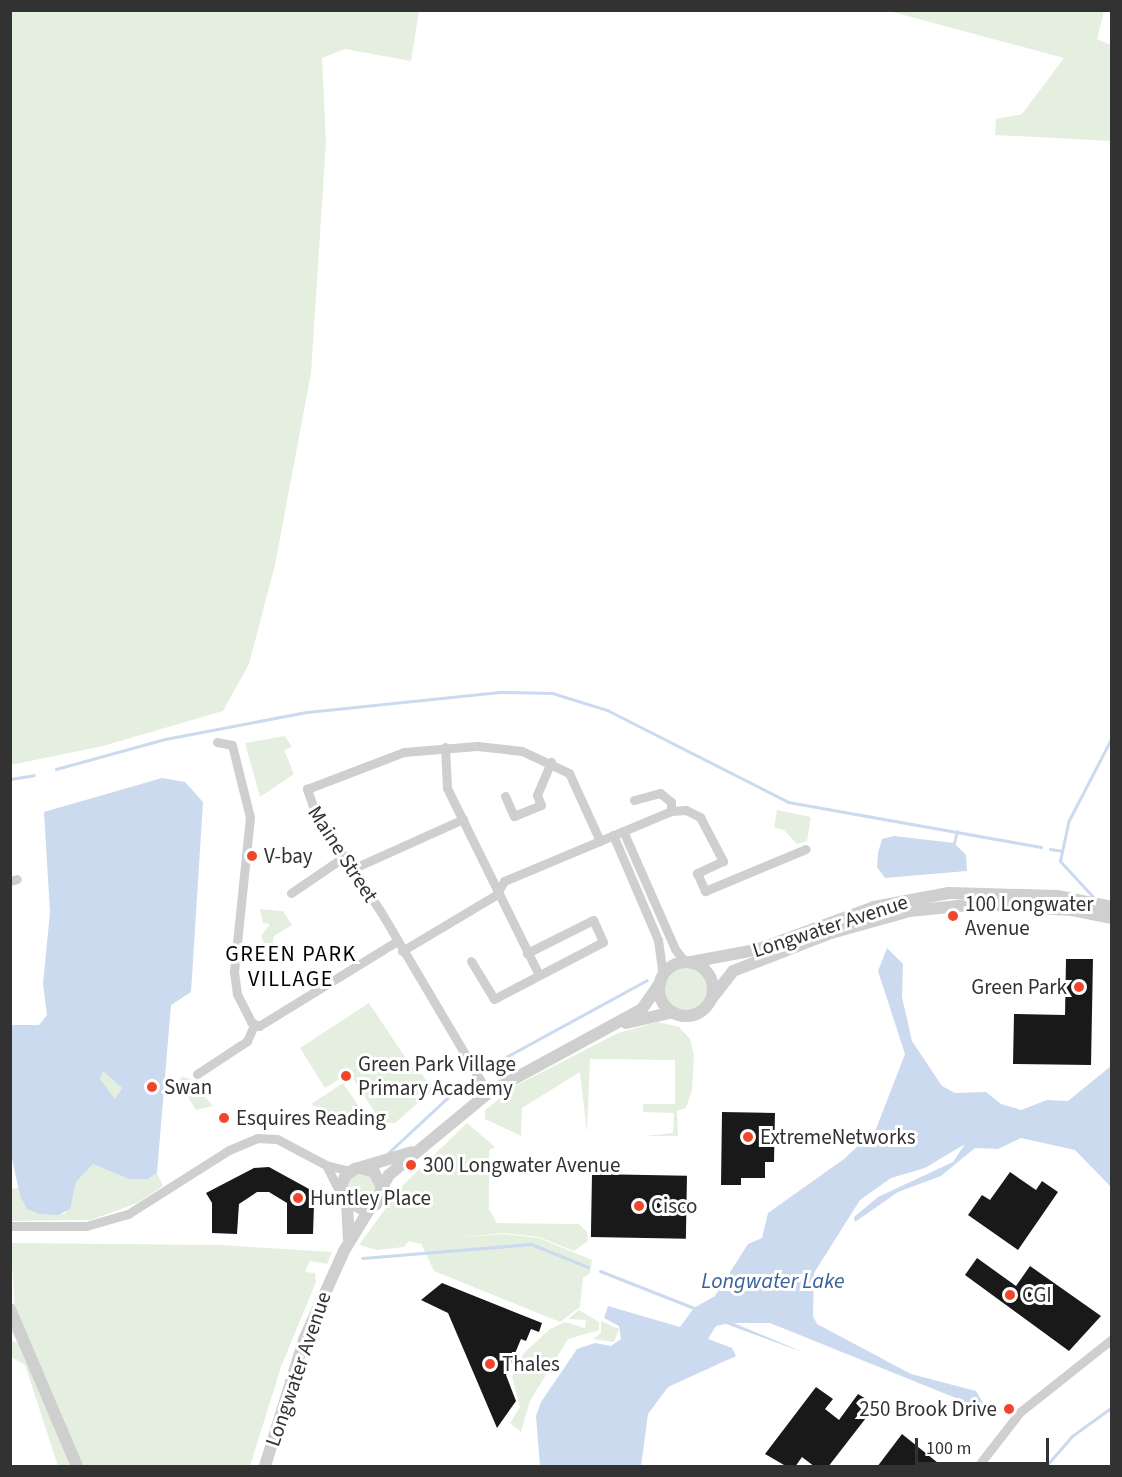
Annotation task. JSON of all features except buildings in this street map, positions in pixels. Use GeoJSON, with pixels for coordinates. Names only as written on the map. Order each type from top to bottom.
{"type":"FeatureCollection","features":[{"type":"Feature","properties":{"kind":"street"},"geometry":{"type":"LineString","coordinates":[[218,742],[232,745],[250,817],[234,972],[238,999],[254,1025]]}},
{"type":"Feature","properties":{"kind":"street"},"geometry":{"type":"LineString","coordinates":[[445,747],[447,788],[496,895],[538,975]]}},
{"type":"Feature","properties":{"kind":"street","name":"Maine Street"},"geometry":{"type":"LineString","coordinates":[[488,1093],[397,941],[309,802],[307,789],[372,761],[445,747],[500,747],[551,762],[569,773],[600,841]]}},
{"type":"Feature","properties":{"kind":"street"},"geometry":{"type":"LineString","coordinates":[[505,796],[514,816],[541,805],[537,795],[551,762]]}},
{"type":"Feature","properties":{"kind":"street"},"geometry":{"type":"LineString","coordinates":[[634,800],[660,793],[671,802],[671,811]]}},
{"type":"Feature","properties":{"kind":"street"},"geometry":{"type":"LineString","coordinates":[[402,951],[496,895],[504,881],[671,811],[686,810],[700,817],[723,861],[697,873],[705,891],[807,849]]}},
{"type":"Feature","properties":{"kind":"street"},"geometry":{"type":"LineString","coordinates":[[352,869],[463,819]]}},
{"type":"Feature","properties":{"kind":"street"},"geometry":{"type":"LineString","coordinates":[[616,1025],[673,1012],[694,1015],[712,998],[711,977],[688,962],[675,949],[623,831]]}},
{"type":"Feature","properties":{"kind":"street"},"geometry":{"type":"LineString","coordinates":[[613,835],[658,940],[661,998],[673,1012]]}},
{"type":"Feature","properties":{"kind":"street"},"geometry":{"type":"LineString","coordinates":[[291,893],[344,857]]}},
{"type":"Feature","properties":{"kind":"street","name":"Longwater Avenue"},"geometry":{"type":"LineString","coordinates":[[688,962],[756,950],[843,917],[922,897],[978,892],[1074,899],[1112,907]]}},
{"type":"Feature","properties":{"kind":"street","name":"Longwater Avenue"},"geometry":{"type":"LineString","coordinates":[[712,998],[733,971],[890,915],[978,904],[1112,918]]}},
{"type":"Feature","properties":{"kind":"street"},"geometry":{"type":"LineString","coordinates":[[471,962],[494,999],[603,942],[593,920],[527,953]]}},
{"type":"Feature","properties":{"kind":"street"},"geometry":{"type":"LineString","coordinates":[[197,1074],[247,1041],[254,1025],[397,941]]}},
{"type":"Feature","properties":{"kind":"street"},"geometry":{"type":"LineString","coordinates":[[326,1165],[344,1198],[357,1209],[370,1208],[379,1200],[382,1187],[416,1150],[488,1093],[642,1009],[661,980],[688,962]]}},
{"type":"Feature","properties":{"kind":"street"},"geometry":{"type":"LineString","coordinates":[[10,1226],[86,1226],[128,1214],[229,1150],[257,1138],[277,1139],[326,1165],[374,1172],[382,1187]]}},
{"type":"Feature","properties":{"kind":"street"},"geometry":{"type":"LineString","coordinates":[[344,1198],[342,1181],[355,1169],[416,1150]]}},
{"type":"Feature","properties":{"kind":"street","name":"Longwater Avenue"},"geometry":{"type":"LineString","coordinates":[[344,1198],[349,1240]]}},
{"type":"Feature","properties":{"kind":"street","name":"Longwater Avenue"},"geometry":{"type":"LineString","coordinates":[[265,1467],[304,1340],[349,1240],[370,1208]]}},
{"type":"Feature","properties":{"kind":"street"},"geometry":{"type":"LineString","coordinates":[[10,1309],[77,1467]]}},
{"type":"Feature","properties":{"kind":"street"},"geometry":{"type":"LineString","coordinates":[[978,1467],[1028,1405],[1112,1339]]}},
{"type":"Feature","properties":{"kind":"green space"},"geometry":{"type":"Polygon","coordinates":[[[11,10],[419,11],[411,61],[345,49],[322,58],[326,142],[311,373],[275,565],[249,664],[223,711],[103,746],[11,765],[11,10]]]}},
{"type":"Feature","properties":{"kind":"green space"},"geometry":{"type":"Polygon","coordinates":[[[889,11],[1104,11],[1097,39],[1111,45],[1111,141],[995,135],[996,119],[1022,114],[1064,58],[889,11]]]}},
{"type":"Feature","properties":{"kind":"green space"},"geometry":{"type":"Polygon","coordinates":[[[285,736],[292,747],[284,750],[294,774],[260,797],[245,743],[285,736]]]}},
{"type":"Feature","properties":{"kind":"green space"},"geometry":{"type":"Polygon","coordinates":[[[777,810],[811,817],[807,841],[797,844],[784,830],[774,827],[777,810]]]}},
{"type":"Feature","properties":{"kind":"green space"},"geometry":{"type":"Polygon","coordinates":[[[260,909],[283,911],[292,925],[274,936],[272,947],[266,947],[261,936],[270,924],[263,923],[260,909]]]}},
{"type":"Feature","properties":{"kind":"green space"},"geometry":{"type":"Polygon","coordinates":[[[686,967],[701,974],[708,989],[701,1004],[686,1011],[671,1004],[664,989],[671,974],[686,967]]]}},
{"type":"Feature","properties":{"kind":"green space"},"geometry":{"type":"Polygon","coordinates":[[[369,1003],[415,1072],[419,1070],[433,1090],[395,1123],[382,1123],[349,1073],[325,1088],[300,1048],[369,1003]]]}},
{"type":"Feature","properties":{"kind":"green space"},"geometry":{"type":"Polygon","coordinates":[[[658,1022],[679,1027],[690,1039],[694,1055],[692,1090],[686,1108],[677,1111],[678,1136],[645,1136],[673,1133],[674,1113],[643,1112],[643,1104],[675,1104],[675,1060],[590,1059],[587,1133],[580,1072],[522,1108],[521,1136],[485,1119],[485,1110],[517,1085],[618,1033],[658,1022]]]}},
{"type":"Feature","properties":{"kind":"green space"},"geometry":{"type":"Polygon","coordinates":[[[103,1070],[122,1088],[115,1099],[100,1080],[103,1070]]]}},
{"type":"Feature","properties":{"kind":"green space"},"geometry":{"type":"Polygon","coordinates":[[[182,1077],[190,1079],[213,1106],[196,1110],[178,1082],[182,1077]]]}},
{"type":"Feature","properties":{"kind":"green space"},"geometry":{"type":"Polygon","coordinates":[[[343,1083],[369,1124],[341,1121],[311,1104],[343,1083]]]}},
{"type":"Feature","properties":{"kind":"green space"},"geometry":{"type":"Polygon","coordinates":[[[467,1123],[495,1147],[489,1150],[489,1209],[497,1223],[579,1224],[587,1232],[588,1241],[574,1251],[539,1237],[504,1233],[454,1238],[503,1234],[539,1238],[592,1260],[590,1273],[583,1278],[580,1307],[560,1322],[434,1271],[421,1244],[409,1241],[404,1247],[377,1250],[359,1245],[401,1187],[467,1123]]]}},
{"type":"Feature","properties":{"kind":"green space"},"geometry":{"type":"Polygon","coordinates":[[[93,1164],[148,1179],[157,1173],[163,1186],[137,1203],[91,1220],[11,1221],[11,1189],[18,1188],[20,1196],[59,1215],[66,1213],[76,1182],[93,1164]]]}},
{"type":"Feature","properties":{"kind":"green space"},"geometry":{"type":"Polygon","coordinates":[[[357,1171],[377,1180],[375,1198],[360,1204],[345,1192],[350,1175],[357,1171]]]}},
{"type":"Feature","properties":{"kind":"green space"},"geometry":{"type":"Polygon","coordinates":[[[11,1243],[220,1245],[332,1252],[327,1264],[310,1261],[305,1272],[315,1273],[316,1282],[281,1367],[250,1466],[58,1466],[25,1365],[11,1357],[10,1341],[17,1342],[11,1331],[11,1307],[15,1316],[11,1243]]]}},
{"type":"Feature","properties":{"kind":"green space"},"geometry":{"type":"Polygon","coordinates":[[[579,1310],[599,1322],[599,1330],[568,1339],[530,1401],[521,1432],[510,1423],[520,1407],[512,1377],[523,1354],[550,1329],[565,1322],[585,1328],[586,1320],[568,1319],[579,1310]]]}},
{"type":"Feature","properties":{"kind":"green space"},"geometry":{"type":"Polygon","coordinates":[[[601,1321],[619,1329],[614,1342],[593,1339],[601,1333],[601,1321]]]}},
{"type":"Feature","properties":{"kind":"water"},"geometry":{"type":"Polygon","coordinates":[[[162,778],[185,782],[203,802],[191,992],[171,1005],[157,1173],[148,1179],[129,1179],[93,1164],[76,1182],[70,1209],[59,1215],[39,1214],[27,1209],[20,1196],[11,1154],[10,1025],[39,1025],[47,1015],[43,984],[50,912],[44,812],[162,778]],[[103,1071],[100,1079],[115,1099],[122,1088],[103,1071]]]}},
{"type":"Feature","properties":{"kind":"water"},"geometry":{"type":"Polygon","coordinates":[[[894,836],[954,843],[966,855],[967,871],[885,878],[877,867],[878,853],[882,839],[894,836]]]}},
{"type":"Feature","properties":{"kind":"water","name":"Longwater Lake"},"geometry":{"type":"Polygon","coordinates":[[[887,948],[903,964],[902,997],[912,1041],[942,1086],[955,1093],[986,1092],[1001,1104],[1021,1110],[1047,1100],[1068,1101],[1111,1066],[1111,1187],[1075,1150],[1021,1138],[998,1149],[975,1148],[941,1176],[898,1192],[855,1222],[854,1217],[878,1197],[953,1162],[965,1144],[925,1168],[891,1178],[860,1200],[814,1273],[813,1316],[817,1324],[911,1374],[976,1391],[988,1411],[770,1323],[734,1323],[805,1353],[726,1324],[716,1326],[708,1339],[732,1348],[736,1356],[668,1387],[648,1414],[641,1466],[540,1466],[536,1416],[541,1402],[577,1349],[595,1343],[611,1346],[621,1339],[619,1326],[604,1318],[608,1306],[680,1327],[694,1308],[715,1296],[748,1244],[762,1238],[768,1213],[844,1159],[876,1129],[905,1054],[878,971],[887,948]]]}},
{"type":"Feature","properties":{"kind":"waterway"},"geometry":{"type":"LineString","coordinates":[[56,769],[165,739],[307,712],[502,692],[552,693],[607,710],[788,802],[1041,847]]}},
{"type":"Feature","properties":{"kind":"waterway"},"geometry":{"type":"LineString","coordinates":[[1096,900],[1060,861],[1068,822],[1112,737]]}},
{"type":"Feature","properties":{"kind":"waterway"},"geometry":{"type":"LineString","coordinates":[[10,779],[34,775]]}},
{"type":"Feature","properties":{"kind":"waterway"},"geometry":{"type":"LineString","coordinates":[[954,843],[957,831]]}},
{"type":"Feature","properties":{"kind":"waterway"},"geometry":{"type":"LineString","coordinates":[[1050,849],[1062,851]]}},
{"type":"Feature","properties":{"kind":"waterway"},"geometry":{"type":"LineString","coordinates":[[493,1064],[647,980]]}},
{"type":"Feature","properties":{"kind":"waterway"},"geometry":{"type":"LineString","coordinates":[[388,1153],[459,1087]]}},
{"type":"Feature","properties":{"kind":"waterway"},"geometry":{"type":"LineString","coordinates":[[362,1258],[531,1244],[588,1267]]}},
{"type":"Feature","properties":{"kind":"waterway"},"geometry":{"type":"LineString","coordinates":[[600,1271],[694,1308]]}},
{"type":"Feature","properties":{"kind":"waterway"},"geometry":{"type":"LineString","coordinates":[[1046,1466],[1072,1436],[1112,1407]]}},
{"type":"Feature","properties":{"kind":"place","name":"V-bay"},"geometry":{"type":"Point","coordinates":[252,856]}},
{"type":"Feature","properties":{"kind":"place","name":"100 Longwater Avenue"},"geometry":{"type":"Point","coordinates":[953,916]}},
{"type":"Feature","properties":{"kind":"place","name":"Green Park"},"geometry":{"type":"Point","coordinates":[1079,987]}},
{"type":"Feature","properties":{"kind":"place","name":"Green Park Village Primary Academy"},"geometry":{"type":"Point","coordinates":[346,1076]}},
{"type":"Feature","properties":{"kind":"place","name":"Swan"},"geometry":{"type":"Point","coordinates":[152,1087]}},
{"type":"Feature","properties":{"kind":"place","name":"Esquires Reading"},"geometry":{"type":"Point","coordinates":[224,1118]}},
{"type":"Feature","properties":{"kind":"place","name":"ExtremeNetworks"},"geometry":{"type":"Point","coordinates":[748,1137]}},
{"type":"Feature","properties":{"kind":"place","name":"300 Longwater Avenue"},"geometry":{"type":"Point","coordinates":[411,1165]}},
{"type":"Feature","properties":{"kind":"place","name":"Huntley Place"},"geometry":{"type":"Point","coordinates":[298,1198]}},
{"type":"Feature","properties":{"kind":"place","name":"Cisco"},"geometry":{"type":"Point","coordinates":[639,1206]}},
{"type":"Feature","properties":{"kind":"place","name":"CGI"},"geometry":{"type":"Point","coordinates":[1010,1295]}},
{"type":"Feature","properties":{"kind":"place","name":"Thales"},"geometry":{"type":"Point","coordinates":[490,1364]}},
{"type":"Feature","properties":{"kind":"place","name":"250 Brook Drive"},"geometry":{"type":"Point","coordinates":[1009,1409]}},
{"type":"Feature","properties":{"kind":"district","name":"GREEN PARK VILLAGE"},"geometry":{"type":"Point","coordinates":[291,966]}}]}
